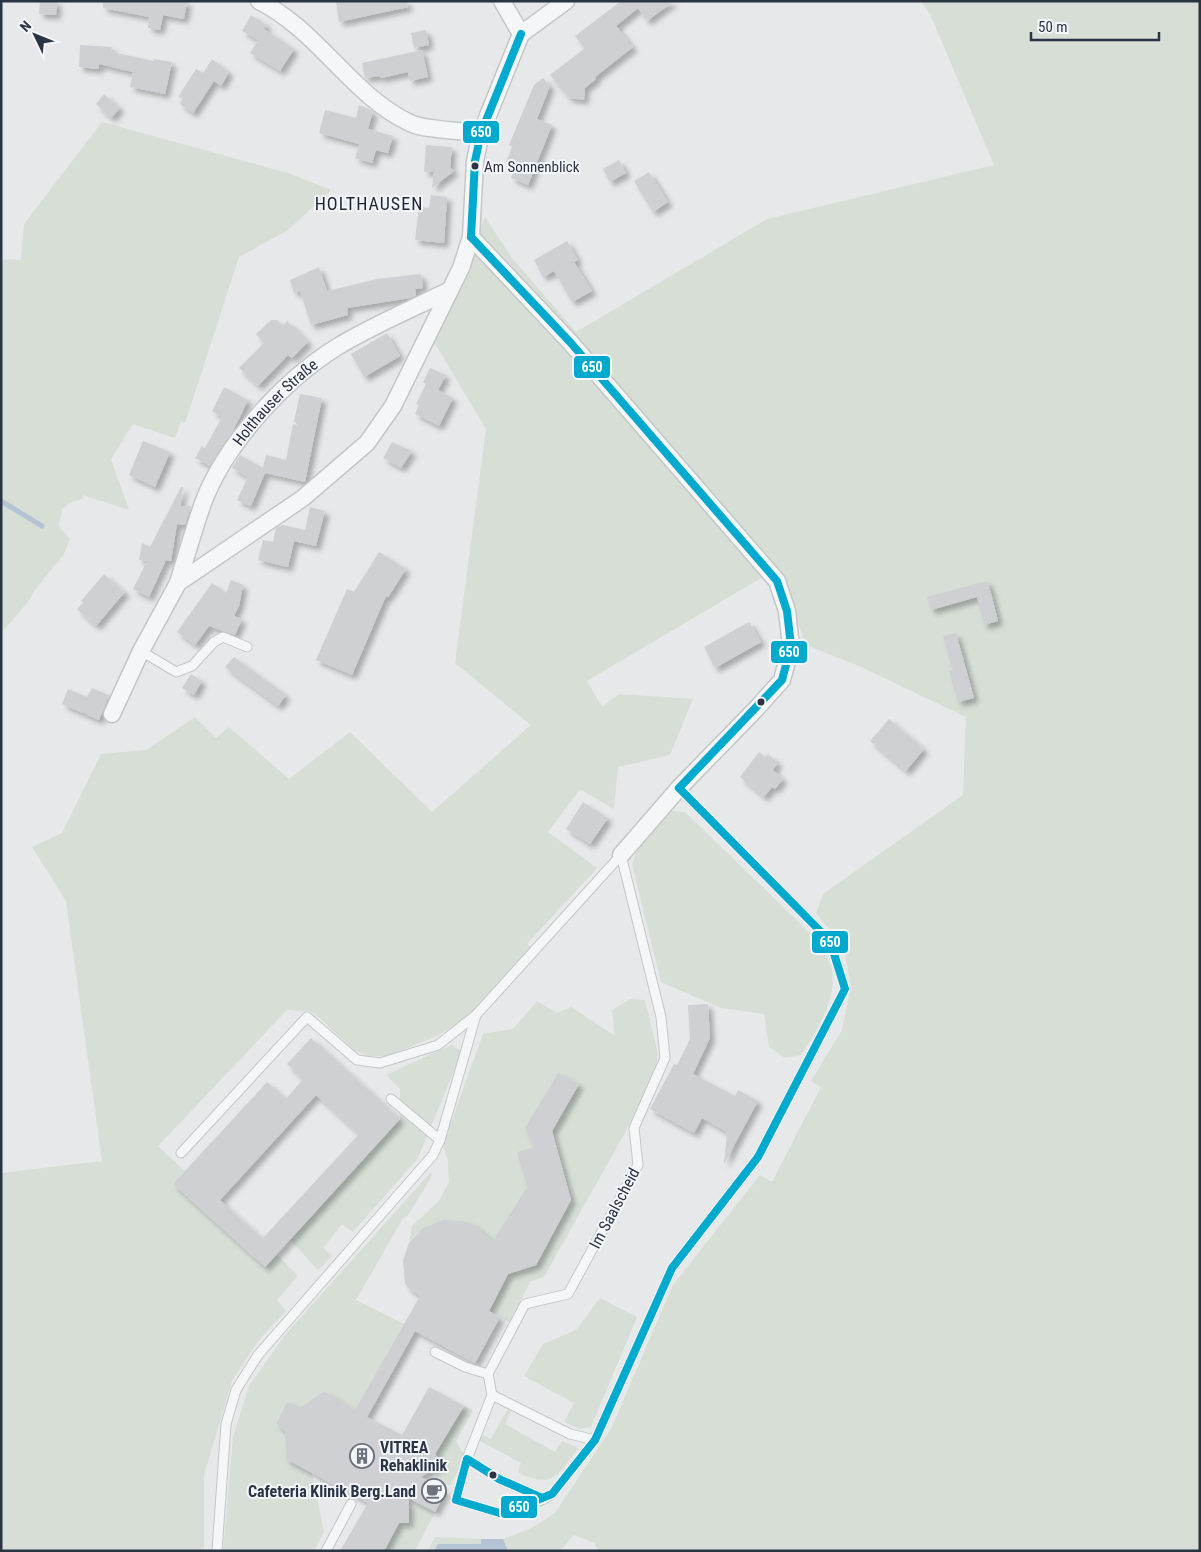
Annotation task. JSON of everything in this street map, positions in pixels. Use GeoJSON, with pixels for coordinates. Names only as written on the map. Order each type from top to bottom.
{"type":"FeatureCollection","features":[{"type":"Feature","properties":{"kind":"street"},"geometry":{"type":"LineString","coordinates":[[259,1],[298,26],[382,106],[404,120],[411,124],[481,133]]}},
{"type":"Feature","properties":{"kind":"street"},"geometry":{"type":"LineString","coordinates":[[502,1],[521,34],[566,1]]}},
{"type":"Feature","properties":{"kind":"street","name":"Holthauser Straße"},"geometry":{"type":"LineString","coordinates":[[178,582],[303,498],[367,443],[392,406],[461,268],[471,237],[475,161],[481,133],[521,34]]}},
{"type":"Feature","properties":{"kind":"street"},"geometry":{"type":"LineString","coordinates":[[471,237],[570,342],[777,581],[787,611],[791,646],[782,680],[679,788],[621,855]]}},
{"type":"Feature","properties":{"kind":"street","name":"Holthauser Straße"},"geometry":{"type":"LineString","coordinates":[[112,714],[141,651],[178,582],[204,502],[219,472],[251,423],[296,377],[337,347],[448,291]]}},
{"type":"Feature","properties":{"kind":"lane"},"geometry":{"type":"LineString","coordinates":[[141,651],[176,672],[192,666],[214,642],[223,637],[247,647]]}},
{"type":"Feature","properties":{"kind":"lane"},"geometry":{"type":"LineString","coordinates":[[435,1352],[465,1367],[488,1374],[492,1395],[467,1459],[456,1500],[503,1514],[544,1499],[552,1494],[596,1440],[672,1268],[758,1157],[846,989],[830,940],[679,788]]}},
{"type":"Feature","properties":{"kind":"lane"},"geometry":{"type":"LineString","coordinates":[[181,1153],[307,1017],[357,1060],[380,1063],[438,1045],[476,1014],[621,855]]}},
{"type":"Feature","properties":{"kind":"lane","name":"Im Saalscheid"},"geometry":{"type":"LineString","coordinates":[[488,1374],[525,1304],[568,1294],[638,1165],[634,1128],[665,1058],[661,1017],[621,855]]}},
{"type":"Feature","properties":{"kind":"lane"},"geometry":{"type":"LineString","coordinates":[[217,1551],[226,1424],[236,1390],[258,1355],[433,1155],[440,1140],[476,1014]]}},
{"type":"Feature","properties":{"kind":"lane"},"geometry":{"type":"LineString","coordinates":[[391,1099],[440,1140]]}},
{"type":"Feature","properties":{"kind":"lane"},"geometry":{"type":"LineString","coordinates":[[492,1395],[570,1434],[596,1440]]}},
{"type":"Feature","properties":{"kind":"lane"},"geometry":{"type":"LineString","coordinates":[[467,1459],[499,1479],[544,1499]]}},
{"type":"Feature","properties":{"kind":"lane"},"geometry":{"type":"LineString","coordinates":[[326,1551],[351,1504]]}},
{"type":"Feature","properties":{"kind":"shaded area"},"geometry":{"type":"Polygon","coordinates":[[[920,1],[1200,1],[1200,1551],[597,1551],[595,1543],[574,1535],[560,1551],[508,1551],[503,1539],[530,1529],[555,1513],[611,1429],[673,1285],[760,1175],[772,1182],[821,1087],[811,1081],[842,1030],[851,987],[844,948],[816,913],[823,894],[963,795],[966,717],[859,666],[806,645],[778,568],[587,681],[602,707],[619,694],[693,699],[670,755],[618,767],[614,809],[580,789],[548,832],[597,868],[527,944],[533,949],[475,1012],[439,1035],[388,1056],[368,1056],[354,1050],[313,1012],[287,1010],[158,1146],[185,1171],[173,1184],[265,1267],[277,1255],[298,1276],[277,1300],[286,1311],[258,1341],[232,1381],[204,1475],[204,1551],[1,1551],[1,1173],[102,1161],[66,901],[32,847],[62,833],[101,754],[146,750],[195,717],[216,738],[229,727],[289,779],[350,732],[432,812],[531,725],[455,663],[486,429],[434,342],[485,217],[512,258],[576,332],[767,219],[994,165],[930,14],[920,1]]]}},
{"type":"Feature","properties":{"kind":"shaded area"},"geometry":{"type":"Polygon","coordinates":[[[102,122],[291,174],[331,190],[288,230],[239,257],[185,423],[181,422],[175,438],[133,424],[111,459],[129,510],[83,495],[82,499],[71,502],[62,509],[59,526],[70,539],[64,554],[34,591],[25,606],[1,633],[1,259],[21,260],[24,224],[102,122]]]}},
{"type":"Feature","properties":{"kind":"shaded area"},"geometry":{"type":"Polygon","coordinates":[[[672,811],[685,812],[814,937],[828,957],[833,985],[830,997],[821,1022],[801,1055],[785,1058],[769,1047],[764,1014],[721,1008],[661,982],[632,864],[638,848],[648,834],[672,811]]]}},
{"type":"Feature","properties":{"kind":"shaded area"},"geometry":{"type":"Polygon","coordinates":[[[630,999],[645,1000],[658,1054],[655,1073],[627,1129],[544,1277],[531,1281],[509,1322],[489,1311],[508,1274],[536,1265],[571,1200],[552,1131],[579,1084],[558,1073],[526,1127],[534,1147],[518,1152],[527,1187],[492,1244],[474,1226],[451,1220],[428,1226],[409,1243],[412,1226],[439,1201],[449,1182],[448,1161],[443,1145],[483,1034],[513,1029],[537,1001],[557,1013],[571,1007],[615,1036],[612,1010],[630,999]]]}},
{"type":"Feature","properties":{"kind":"shaded area"},"geometry":{"type":"Polygon","coordinates":[[[451,1045],[462,1051],[418,1158],[353,1232],[342,1224],[323,1248],[332,1256],[318,1270],[290,1240],[400,1119],[400,1089],[386,1075],[451,1045]]]}},
{"type":"Feature","properties":{"kind":"shaded area"},"geometry":{"type":"Polygon","coordinates":[[[431,1172],[432,1176],[408,1215],[403,1218],[356,1300],[404,1324],[355,1410],[324,1391],[301,1407],[287,1402],[276,1422],[285,1431],[286,1459],[312,1473],[324,1532],[314,1551],[223,1551],[233,1437],[249,1386],[285,1335],[431,1172]]]}},
{"type":"Feature","properties":{"kind":"shaded area"},"geometry":{"type":"Polygon","coordinates":[[[600,1298],[637,1317],[591,1427],[580,1429],[564,1422],[574,1403],[524,1376],[543,1344],[576,1330],[600,1298]]]}},
{"type":"Feature","properties":{"kind":"shaded area"},"geometry":{"type":"Polygon","coordinates":[[[464,1406],[473,1410],[456,1441],[465,1457],[450,1486],[434,1480],[442,1464],[435,1454],[464,1406]]]}},
{"type":"Feature","properties":{"kind":"shaded area"},"geometry":{"type":"Polygon","coordinates":[[[508,1409],[511,1411],[505,1424],[555,1452],[562,1441],[578,1448],[554,1477],[539,1480],[518,1472],[521,1463],[480,1441],[480,1434],[491,1439],[508,1409]]]}},
{"type":"Feature","properties":{"kind":"shaded area"},"geometry":{"type":"Polygon","coordinates":[[[418,1503],[435,1512],[415,1551],[384,1551],[399,1523],[409,1523],[409,1508],[413,1511],[418,1503]]]}},
{"type":"Feature","properties":{"kind":"shaded area"},"geometry":{"type":"Polygon","coordinates":[[[435,1537],[481,1539],[481,1544],[438,1544],[434,1551],[428,1551],[435,1537]]]}},
{"type":"Feature","properties":{"kind":"water"},"geometry":{"type":"Polygon","coordinates":[[[481,1539],[503,1539],[508,1551],[434,1551],[438,1544],[481,1544],[481,1539]]]}},
{"type":"Feature","properties":{"kind":"building"},"geometry":{"type":"Polygon","coordinates":[[[40,1],[57,1],[56,15],[39,14],[40,1]]]}},
{"type":"Feature","properties":{"kind":"building"},"geometry":{"type":"Polygon","coordinates":[[[103,1],[187,1],[184,19],[163,15],[160,30],[148,28],[149,17],[103,8],[103,1]]]}},
{"type":"Feature","properties":{"kind":"building"},"geometry":{"type":"Polygon","coordinates":[[[336,1],[407,1],[408,7],[339,22],[336,1]]]}},
{"type":"Feature","properties":{"kind":"building"},"geometry":{"type":"Polygon","coordinates":[[[621,1],[674,1],[647,21],[638,8],[616,26],[633,47],[595,77],[596,79],[585,88],[584,100],[569,98],[550,75],[585,48],[575,36],[621,1]]]}},
{"type":"Feature","properties":{"kind":"building"},"geometry":{"type":"Polygon","coordinates":[[[251,15],[267,25],[264,29],[294,49],[280,71],[250,53],[258,40],[242,31],[251,15]]]}},
{"type":"Feature","properties":{"kind":"building"},"geometry":{"type":"Polygon","coordinates":[[[426,30],[429,45],[414,48],[411,33],[426,30]]]}},
{"type":"Feature","properties":{"kind":"building"},"geometry":{"type":"Polygon","coordinates":[[[80,45],[112,47],[111,52],[154,61],[154,59],[172,62],[165,94],[130,87],[133,72],[99,64],[99,69],[79,67],[80,45]]]}},
{"type":"Feature","properties":{"kind":"building"},"geometry":{"type":"Polygon","coordinates":[[[422,50],[428,77],[410,81],[408,72],[381,78],[380,76],[365,78],[362,63],[422,50]]]}},
{"type":"Feature","properties":{"kind":"building"},"geometry":{"type":"Polygon","coordinates":[[[212,59],[229,72],[221,86],[214,81],[193,113],[180,104],[183,98],[178,97],[196,69],[203,73],[212,59]]]}},
{"type":"Feature","properties":{"kind":"building"},"geometry":{"type":"Polygon","coordinates":[[[543,78],[550,86],[537,119],[552,125],[528,185],[511,178],[516,165],[506,162],[512,147],[509,145],[534,85],[543,78]]]}},
{"type":"Feature","properties":{"kind":"building"},"geometry":{"type":"Polygon","coordinates":[[[104,94],[120,108],[111,118],[96,104],[104,94]]]}},
{"type":"Feature","properties":{"kind":"building"},"geometry":{"type":"Polygon","coordinates":[[[359,105],[373,111],[368,129],[393,136],[388,153],[376,150],[372,163],[355,158],[359,144],[319,133],[325,110],[356,118],[359,105]]]}},
{"type":"Feature","properties":{"kind":"building"},"geometry":{"type":"Polygon","coordinates":[[[426,145],[452,147],[450,167],[454,171],[432,188],[434,172],[424,172],[426,145]]]}},
{"type":"Feature","properties":{"kind":"building"},"geometry":{"type":"Polygon","coordinates":[[[619,160],[626,173],[610,182],[603,169],[619,160]]]}},
{"type":"Feature","properties":{"kind":"building"},"geometry":{"type":"Polygon","coordinates":[[[649,172],[668,202],[653,212],[634,181],[649,172]]]}},
{"type":"Feature","properties":{"kind":"building"},"geometry":{"type":"Polygon","coordinates":[[[431,195],[447,197],[444,243],[415,240],[419,207],[429,208],[431,195]]]}},
{"type":"Feature","properties":{"kind":"building"},"geometry":{"type":"Polygon","coordinates":[[[567,241],[578,260],[574,262],[592,291],[572,302],[554,271],[543,277],[534,260],[567,241]]]}},
{"type":"Feature","properties":{"kind":"building"},"geometry":{"type":"Polygon","coordinates":[[[319,267],[327,291],[377,279],[421,274],[423,288],[415,289],[416,296],[410,298],[347,308],[348,315],[311,325],[300,291],[294,293],[290,280],[319,267]]]}},
{"type":"Feature","properties":{"kind":"building"},"geometry":{"type":"Polygon","coordinates":[[[271,320],[277,320],[283,326],[287,321],[308,342],[292,358],[288,355],[258,386],[239,368],[264,343],[256,334],[271,320]]]}},
{"type":"Feature","properties":{"kind":"building"},"geometry":{"type":"Polygon","coordinates":[[[387,333],[400,356],[364,377],[351,354],[387,333]]]}},
{"type":"Feature","properties":{"kind":"building"},"geometry":{"type":"Polygon","coordinates":[[[430,368],[446,375],[438,390],[453,398],[439,426],[415,414],[419,405],[416,404],[426,384],[423,382],[430,368]]]}},
{"type":"Feature","properties":{"kind":"building"},"geometry":{"type":"Polygon","coordinates":[[[224,387],[248,400],[233,431],[210,466],[195,458],[202,446],[205,448],[222,417],[212,411],[224,387]]]}},
{"type":"Feature","properties":{"kind":"building"},"geometry":{"type":"Polygon","coordinates":[[[300,394],[322,398],[305,482],[265,473],[251,506],[237,500],[248,477],[232,468],[240,455],[263,468],[266,455],[286,460],[293,424],[300,427],[294,421],[300,394]]]}},
{"type":"Feature","properties":{"kind":"building"},"geometry":{"type":"Polygon","coordinates":[[[143,441],[170,452],[155,487],[129,475],[143,441]]]}},
{"type":"Feature","properties":{"kind":"building"},"geometry":{"type":"Polygon","coordinates":[[[392,442],[412,451],[401,468],[383,458],[392,442]]]}},
{"type":"Feature","properties":{"kind":"building"},"geometry":{"type":"Polygon","coordinates":[[[181,487],[183,487],[180,507],[191,506],[185,525],[177,524],[171,561],[166,560],[149,597],[133,589],[147,561],[139,560],[142,543],[150,547],[181,487]]]}},
{"type":"Feature","properties":{"kind":"building"},"geometry":{"type":"Polygon","coordinates":[[[310,507],[325,511],[316,546],[294,541],[288,567],[258,560],[263,540],[273,542],[276,528],[282,525],[305,530],[310,507]]]}},
{"type":"Feature","properties":{"kind":"building"},"geometry":{"type":"Polygon","coordinates":[[[379,552],[406,569],[388,597],[386,596],[352,675],[316,660],[347,589],[354,592],[379,552]]]}},
{"type":"Feature","properties":{"kind":"building"},"geometry":{"type":"Polygon","coordinates":[[[104,574],[125,592],[96,626],[77,609],[83,603],[81,601],[104,574]]]}},
{"type":"Feature","properties":{"kind":"building"},"geometry":{"type":"Polygon","coordinates":[[[231,580],[243,585],[239,606],[234,616],[242,619],[235,635],[209,626],[195,645],[177,632],[212,583],[226,593],[231,580]]]}},
{"type":"Feature","properties":{"kind":"building"},"geometry":{"type":"Polygon","coordinates":[[[987,581],[991,593],[931,610],[927,597],[987,581]]]}},
{"type":"Feature","properties":{"kind":"building"},"geometry":{"type":"Polygon","coordinates":[[[991,593],[998,621],[984,625],[977,597],[991,593]]]}},
{"type":"Feature","properties":{"kind":"building"},"geometry":{"type":"Polygon","coordinates":[[[749,622],[761,642],[715,668],[704,647],[749,622]]]}},
{"type":"Feature","properties":{"kind":"building"},"geometry":{"type":"Polygon","coordinates":[[[956,633],[974,698],[958,702],[949,671],[953,670],[943,636],[956,633]]]}},
{"type":"Feature","properties":{"kind":"building"},"geometry":{"type":"Polygon","coordinates":[[[234,657],[286,695],[278,706],[225,667],[234,657]]]}},
{"type":"Feature","properties":{"kind":"building"},"geometry":{"type":"Polygon","coordinates":[[[191,674],[202,681],[194,695],[182,688],[191,674]]]}},
{"type":"Feature","properties":{"kind":"building"},"geometry":{"type":"Polygon","coordinates":[[[92,688],[109,695],[99,720],[62,704],[68,689],[87,697],[92,688]]]}},
{"type":"Feature","properties":{"kind":"building"},"geometry":{"type":"Polygon","coordinates":[[[889,719],[924,749],[906,771],[870,741],[889,719]]]}},
{"type":"Feature","properties":{"kind":"building"},"geometry":{"type":"Polygon","coordinates":[[[759,752],[765,757],[768,754],[778,763],[773,770],[783,779],[775,789],[772,787],[764,797],[740,777],[759,752]]]}},
{"type":"Feature","properties":{"kind":"building"},"geometry":{"type":"Polygon","coordinates":[[[583,802],[608,818],[590,844],[566,829],[583,802]]]}},
{"type":"Feature","properties":{"kind":"building"},"geometry":{"type":"Polygon","coordinates":[[[708,1004],[710,1038],[693,1074],[735,1096],[738,1090],[758,1101],[724,1164],[727,1132],[702,1118],[694,1133],[650,1109],[674,1064],[677,1065],[690,1039],[688,1005],[708,1004]]]}},
{"type":"Feature","properties":{"kind":"building"},"geometry":{"type":"Polygon","coordinates":[[[311,1038],[400,1119],[265,1267],[173,1184],[267,1082],[286,1099],[303,1079],[287,1064],[311,1038]],[[316,1095],[220,1200],[262,1239],[359,1134],[316,1095]]]}},
{"type":"Feature","properties":{"kind":"building"},"geometry":{"type":"Polygon","coordinates":[[[558,1073],[579,1084],[552,1131],[571,1200],[536,1265],[508,1274],[489,1311],[500,1317],[475,1363],[415,1331],[367,1417],[402,1435],[429,1387],[464,1406],[435,1454],[442,1464],[421,1477],[446,1491],[435,1512],[409,1498],[409,1523],[399,1523],[384,1551],[340,1551],[368,1503],[286,1459],[285,1431],[276,1423],[287,1402],[301,1407],[324,1391],[355,1410],[420,1296],[408,1288],[405,1283],[403,1260],[409,1243],[423,1228],[443,1220],[462,1221],[472,1224],[493,1241],[527,1187],[517,1152],[534,1147],[525,1128],[558,1073]]]}},
{"type":"Feature","properties":{"kind":"waterway"},"geometry":{"type":"LineString","coordinates":[[1,501],[42,526]]}},
{"type":"Feature","properties":{"kind":"transit line","name":"650"},"geometry":{"type":"LineString","coordinates":[[471,237],[475,161],[481,133],[521,34]]}},
{"type":"Feature","properties":{"kind":"transit line","name":"650"},"geometry":{"type":"LineString","coordinates":[[471,237],[570,342],[777,581],[787,611],[791,646],[782,680],[679,788]]}},
{"type":"Feature","properties":{"kind":"transit line","name":"650"},"geometry":{"type":"LineString","coordinates":[[542,1498],[552,1494],[595,1440],[672,1268],[758,1157],[845,989],[830,941],[679,788]]}},
{"type":"Feature","properties":{"kind":"transit line","name":"650"},"geometry":{"type":"LineString","coordinates":[[467,1459],[499,1479],[542,1498],[503,1514],[456,1500],[467,1459]]}},
{"type":"Feature","properties":{"kind":"place","name":"Am Sonnenblick"},"geometry":{"type":"Point","coordinates":[475,166]}},
{"type":"Feature","properties":{"kind":"place","name":"VITREA Rehaklinik"},"geometry":{"type":"Point","coordinates":[362,1456]}},
{"type":"Feature","properties":{"kind":"place","name":"Cafeteria Klinik Berg.Land"},"geometry":{"type":"Point","coordinates":[434,1491]}},
{"type":"Feature","properties":{"kind":"district","name":"HOLTHAUSEN"},"geometry":{"type":"Point","coordinates":[369,204]}}]}
